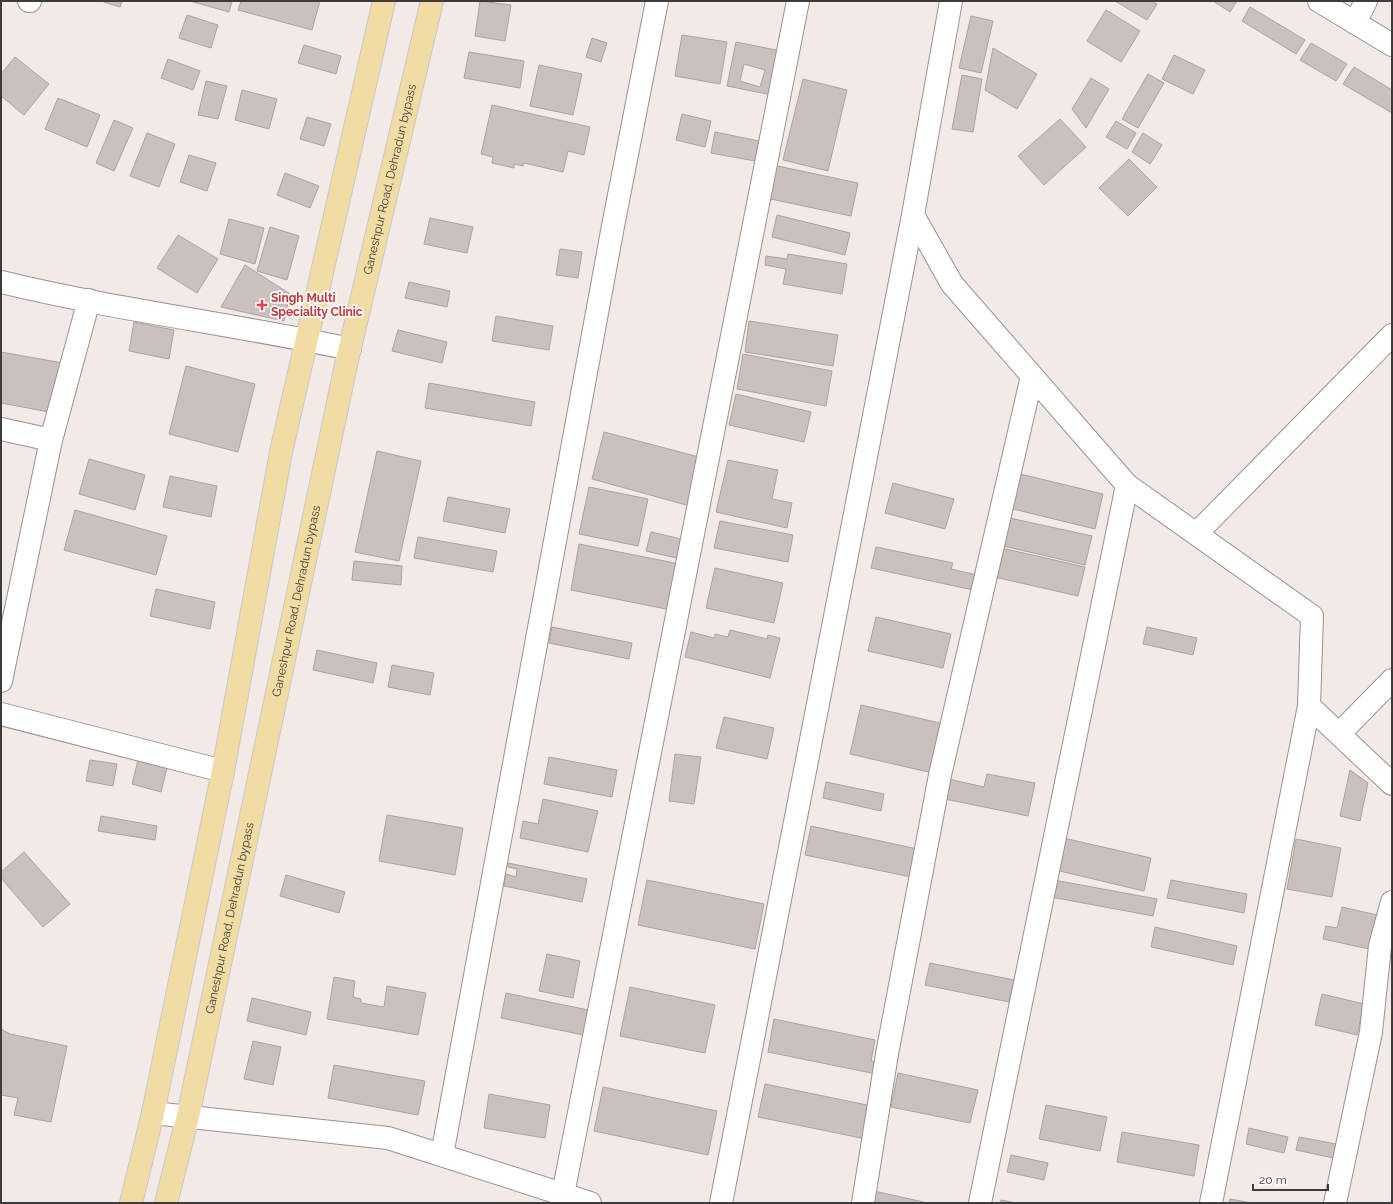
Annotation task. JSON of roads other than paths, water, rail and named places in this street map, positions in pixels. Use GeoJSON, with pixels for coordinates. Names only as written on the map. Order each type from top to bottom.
{"type":"FeatureCollection","features":[{"type":"Feature","properties":{"kind":"main road"},"geometry":{"type":"LineString","coordinates":[[131,1203],[153,1113],[223,772],[281,452],[384,1]]}},
{"type":"Feature","properties":{"kind":"main road","name":"Ganeshpur Road, Dehradun bypass"},"geometry":{"type":"LineString","coordinates":[[166,1203],[188,1116],[350,349],[432,1]]}},
{"type":"Feature","properties":{"kind":"street"},"geometry":{"type":"LineString","coordinates":[[442,1155],[612,234],[657,1]]}},
{"type":"Feature","properties":{"kind":"street"},"geometry":{"type":"LineString","coordinates":[[563,1194],[798,1]]}},
{"type":"Feature","properties":{"kind":"street"},"geometry":{"type":"LineString","coordinates":[[721,1203],[913,216],[951,1]]}},
{"type":"Feature","properties":{"kind":"street"},"geometry":{"type":"LineString","coordinates":[[1319,1],[1392,45]]}},
{"type":"Feature","properties":{"kind":"street"},"geometry":{"type":"LineString","coordinates":[[1355,23],[1366,1]]}},
{"type":"Feature","properties":{"kind":"street"},"geometry":{"type":"LineString","coordinates":[[913,216],[952,284],[1127,485],[1312,616],[1309,706],[1211,1203]]}},
{"type":"Feature","properties":{"kind":"street"},"geometry":{"type":"LineString","coordinates":[[1,282],[46,293],[307,339],[350,349]]}},
{"type":"Feature","properties":{"kind":"street"},"geometry":{"type":"LineString","coordinates":[[1,681],[51,440],[89,300]]}},
{"type":"Feature","properties":{"kind":"street"},"geometry":{"type":"LineString","coordinates":[[1196,534],[1392,335]]}},
{"type":"Feature","properties":{"kind":"street"},"geometry":{"type":"LineString","coordinates":[[863,1203],[887,1054],[940,775],[1032,376]]}},
{"type":"Feature","properties":{"kind":"street"},"geometry":{"type":"LineString","coordinates":[[1,429],[51,440]]}},
{"type":"Feature","properties":{"kind":"street"},"geometry":{"type":"LineString","coordinates":[[980,1203],[1127,485]]}},
{"type":"Feature","properties":{"kind":"street"},"geometry":{"type":"LineString","coordinates":[[1339,734],[1392,680]]}},
{"type":"Feature","properties":{"kind":"street"},"geometry":{"type":"LineString","coordinates":[[1309,706],[1392,784]]}},
{"type":"Feature","properties":{"kind":"street"},"geometry":{"type":"LineString","coordinates":[[1,714],[223,772]]}},
{"type":"Feature","properties":{"kind":"street"},"geometry":{"type":"LineString","coordinates":[[1335,1203],[1371,1032],[1380,946],[1392,902]]}},
{"type":"Feature","properties":{"kind":"street"},"geometry":{"type":"LineString","coordinates":[[153,1113],[388,1138],[590,1203]]}},
{"type":"Feature","properties":{"kind":"place","name":"Singh Multi Speciality Clinic"},"geometry":{"type":"Point","coordinates":[262,305]}}]}
